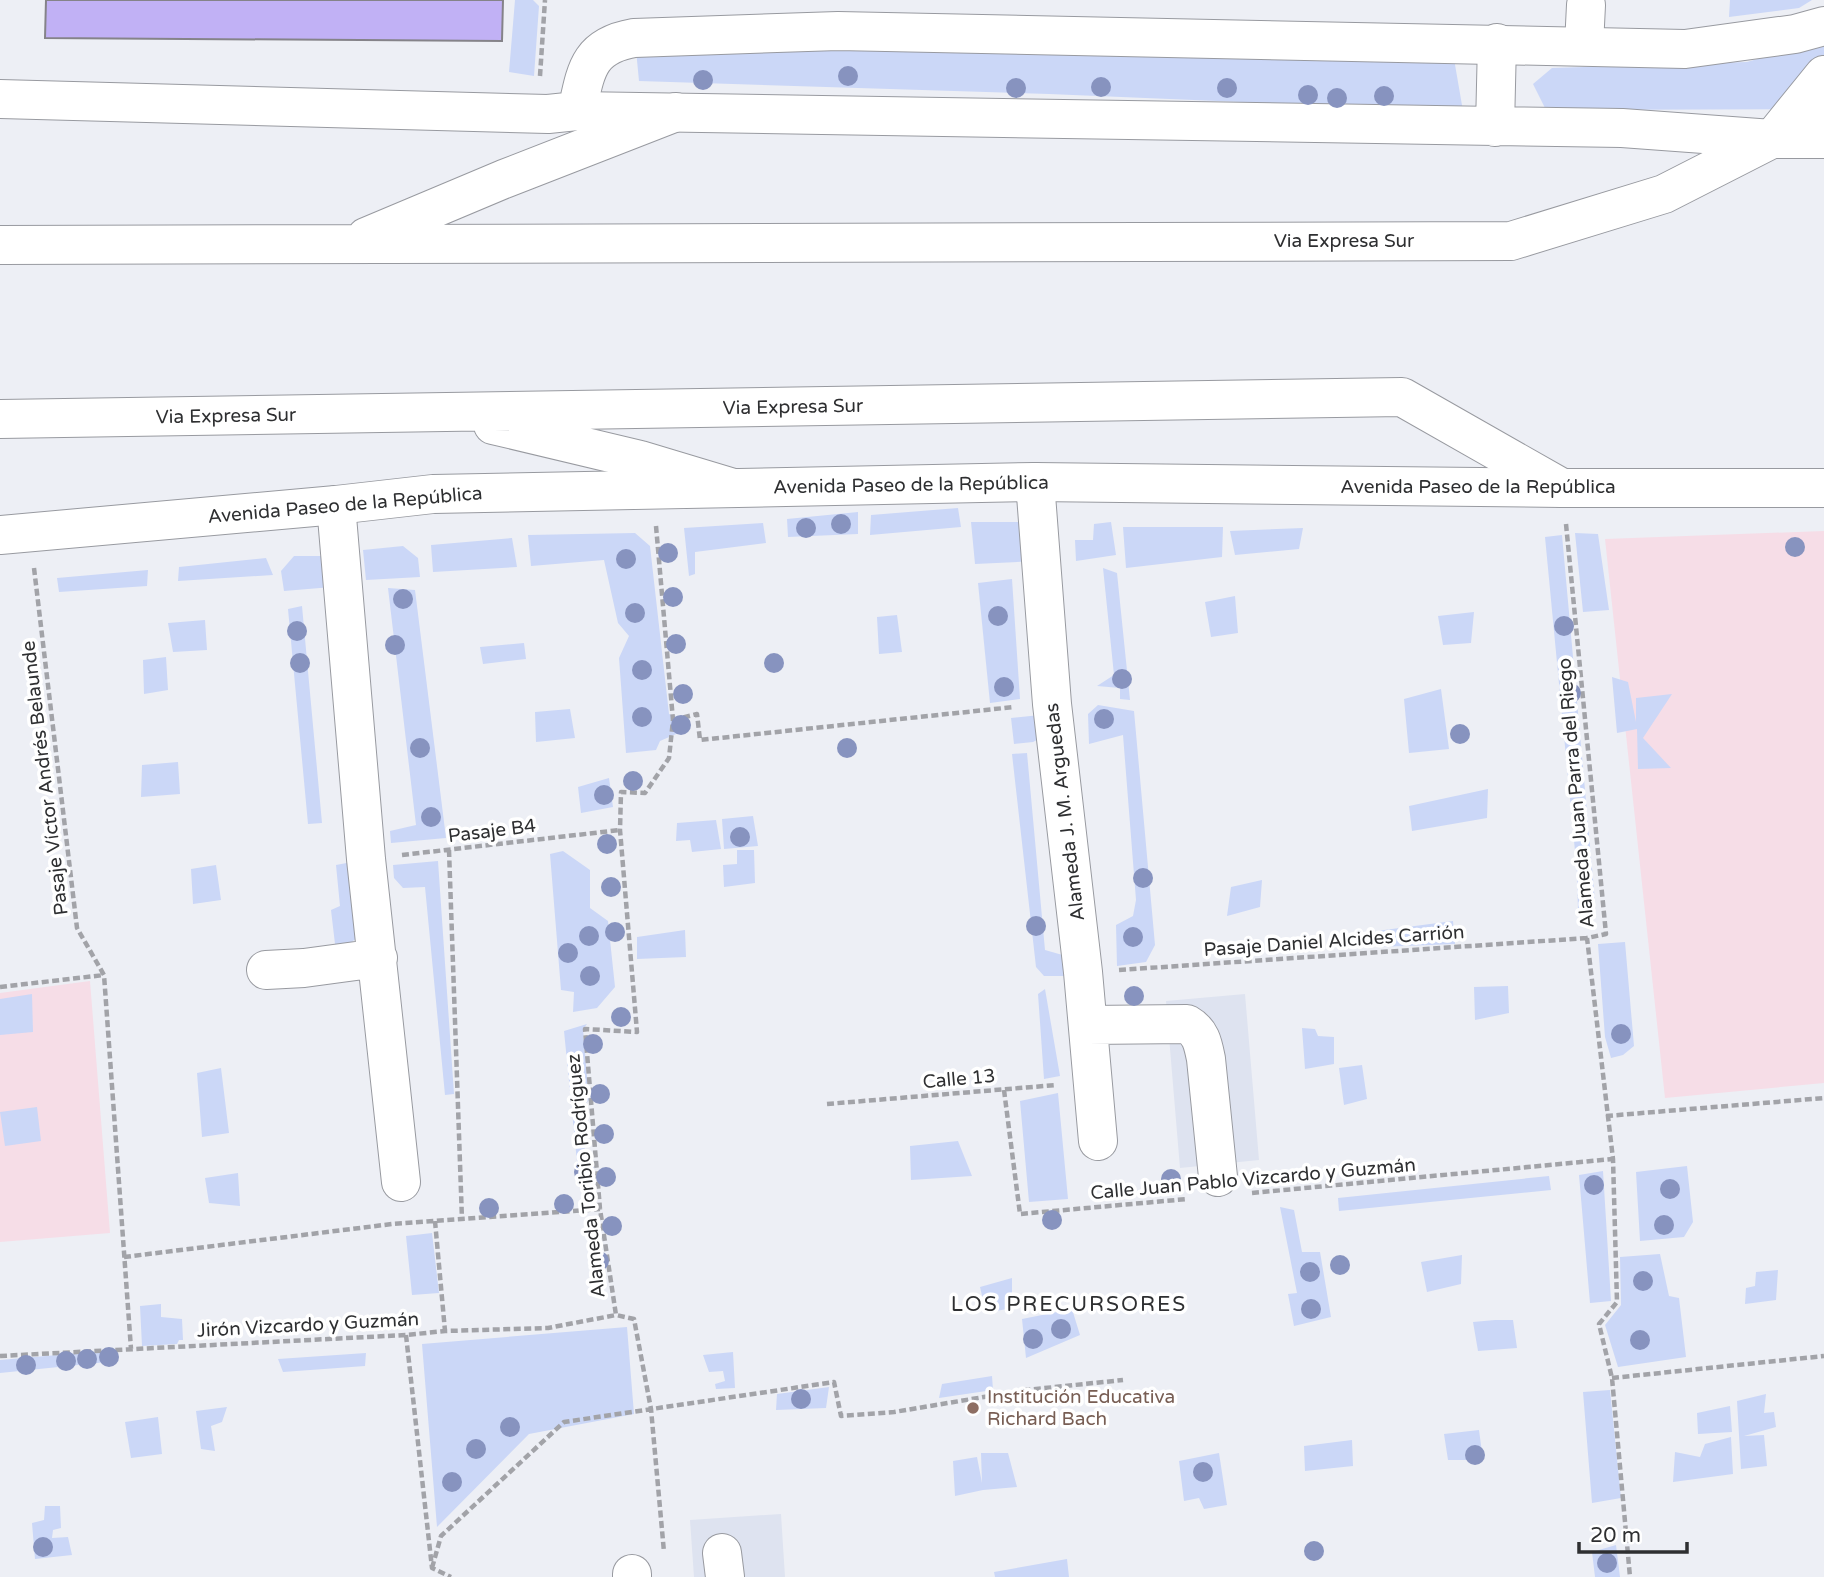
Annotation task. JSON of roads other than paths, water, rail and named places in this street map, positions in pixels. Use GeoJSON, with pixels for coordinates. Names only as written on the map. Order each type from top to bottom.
{"type":"FeatureCollection","features":[{"type":"Feature","properties":{"kind":"main road"},"geometry":{"type":"LineString","coordinates":[[1584,46],[1586,5]]}},
{"type":"Feature","properties":{"kind":"main road"},"geometry":{"type":"LineString","coordinates":[[563,113],[596,54],[615,41],[634,38],[838,31],[1685,49],[1795,34],[1824,26]]}},
{"type":"Feature","properties":{"kind":"main road"},"geometry":{"type":"LineString","coordinates":[[1495,127],[1497,43]]}},
{"type":"Feature","properties":{"kind":"main road"},"geometry":{"type":"LineString","coordinates":[[1772,139],[1824,75]]}},
{"type":"Feature","properties":{"kind":"main road"},"geometry":{"type":"LineString","coordinates":[[0,99],[563,113],[676,112],[1622,128],[1772,139],[1824,139]]}},
{"type":"Feature","properties":{"kind":"main road"},"geometry":{"type":"LineString","coordinates":[[1772,139],[1824,106]]}},
{"type":"Feature","properties":{"kind":"main road"},"geometry":{"type":"LineString","coordinates":[[350,244],[517,174],[676,112]]}},
{"type":"Feature","properties":{"kind":"main road","name":"Via Expresa Sur"},"geometry":{"type":"LineString","coordinates":[[0,245],[1511,241],[1664,194],[1772,139]]}},
{"type":"Feature","properties":{"kind":"main road"},"geometry":{"type":"LineString","coordinates":[[0,223],[64,244]]}},
{"type":"Feature","properties":{"kind":"main road","name":"Via Expresa Sur"},"geometry":{"type":"LineString","coordinates":[[0,419],[1402,397],[1562,488]]}},
{"type":"Feature","properties":{"kind":"main road"},"geometry":{"type":"LineString","coordinates":[[440,412],[639,460],[733,488]]}},
{"type":"Feature","properties":{"kind":"main road","name":"Avenida Paseo de la República"},"geometry":{"type":"LineString","coordinates":[[15,533],[433,494],[1035,482],[1824,488]]}},
{"type":"Feature","properties":{"kind":"main road","name":"Alameda J. M. Arguedas"},"geometry":{"type":"LineString","coordinates":[[1035,482],[1052,704],[1083,972],[1098,1141]]}},
{"type":"Feature","properties":{"kind":"main road"},"geometry":{"type":"LineString","coordinates":[[336,505],[366,859],[401,1182]]}},
{"type":"Feature","properties":{"kind":"main road"},"geometry":{"type":"LineString","coordinates":[[265,970],[304,968],[378,958]]}},
{"type":"Feature","properties":{"kind":"main road"},"geometry":{"type":"LineString","coordinates":[[1088,1026],[1187,1024],[1198,1032],[1206,1059],[1220,1190]]}},
{"type":"Feature","properties":{"kind":"place","name":"Institución Educativa Richard Bach"},"geometry":{"type":"Point","coordinates":[973,1408]}},
{"type":"Feature","properties":{"kind":"district","name":"LOS PRECURSORES"},"geometry":{"type":"Point","coordinates":[1069,1304]}}]}
